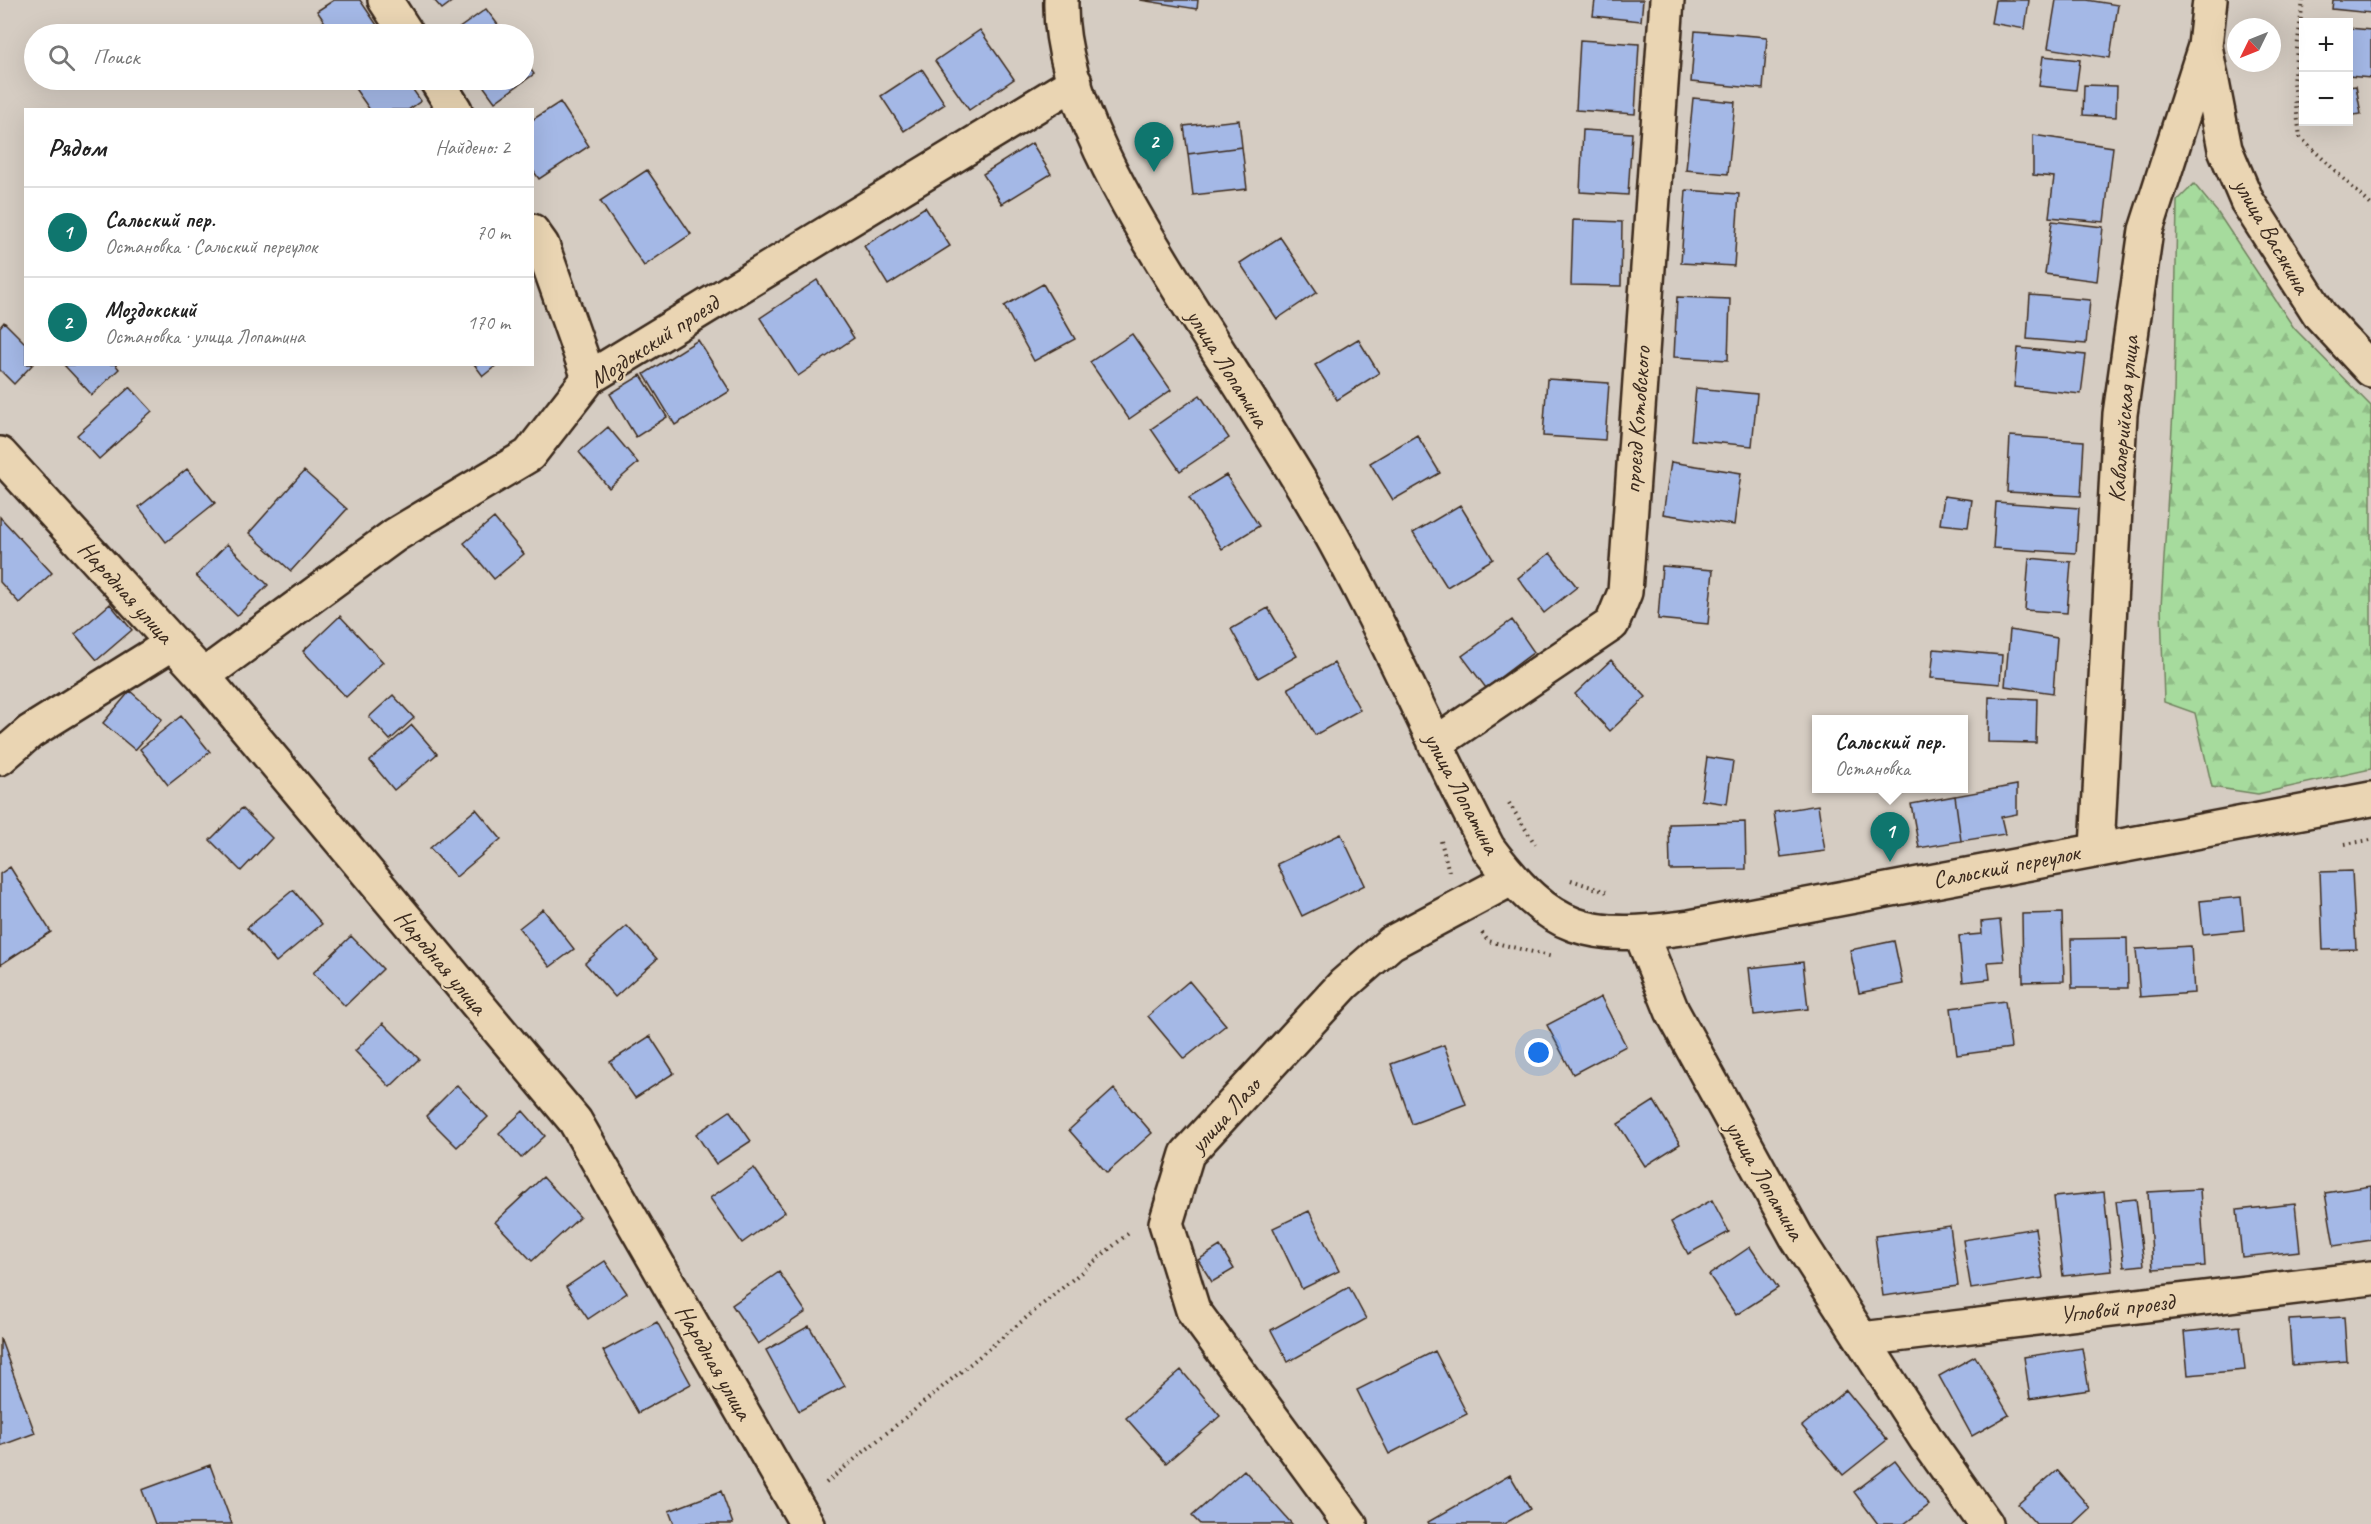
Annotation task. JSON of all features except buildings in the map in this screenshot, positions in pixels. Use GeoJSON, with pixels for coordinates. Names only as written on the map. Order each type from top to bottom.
{"type":"FeatureCollection","features":[{"type":"Feature","properties":{"kind":"street"},"geometry":{"type":"LineString","coordinates":[[385,0],[401,24]]}},
{"type":"Feature","properties":{"kind":"street","name":"улица Лопатина"},"geometry":{"type":"LineString","coordinates":[[1061,0],[1064,42],[1075,82],[1092,128],[1120,186],[1170,273],[1322,520],[1371,608],[1435,744],[1488,848],[1511,879],[1537,903],[1572,925],[1605,934],[1641,934],[1672,1011],[1797,1238],[1986,1524]]}},
{"type":"Feature","properties":{"kind":"street","name":"проезд Котовского"},"geometry":{"type":"LineString","coordinates":[[1435,744],[1612,624],[1625,592],[1667,0]]}},
{"type":"Feature","properties":{"kind":"street","name":"Кавалерийская улица"},"geometry":{"type":"LineString","coordinates":[[2097,849],[2121,403],[2146,230],[2205,46],[2210,0]]}},
{"type":"Feature","properties":{"kind":"street","name":"улица Васякина"},"geometry":{"type":"LineString","coordinates":[[2205,46],[2225,149],[2247,201],[2320,315],[2371,370]]}},
{"type":"Feature","properties":{"kind":"street","name":"Моздокский проезд"},"geometry":{"type":"LineString","coordinates":[[203,676],[395,535],[529,455],[589,378],[1075,82]]}},
{"type":"Feature","properties":{"kind":"street"},"geometry":{"type":"LineString","coordinates":[[442,90],[454,108]]}},
{"type":"Feature","properties":{"kind":"street"},"geometry":{"type":"LineString","coordinates":[[534,234],[542,246],[589,378]]}},
{"type":"Feature","properties":{"kind":"street","name":"Народная улица"},"geometry":{"type":"LineString","coordinates":[[0,454],[203,676],[575,1121],[802,1515]]}},
{"type":"Feature","properties":{"kind":"street"},"geometry":{"type":"LineString","coordinates":[[0,758],[30,732],[173,643]]}},
{"type":"Feature","properties":{"kind":"street","name":"Сальский переулок"},"geometry":{"type":"LineString","coordinates":[[1641,934],[1690,927],[2371,799]]}},
{"type":"Feature","properties":{"kind":"street","name":"улица Лазо"},"geometry":{"type":"LineString","coordinates":[[1350,1524],[1193,1310],[1166,1223],[1187,1154],[1344,984],[1391,944],[1511,879]]}},
{"type":"Feature","properties":{"kind":"street","name":"Угловой проезд"},"geometry":{"type":"LineString","coordinates":[[1862,1339],[2371,1278]]}},
{"type":"Feature","properties":{"kind":"path"},"geometry":{"type":"LineString","coordinates":[[2303,0],[2293,82],[2300,137],[2371,205]]}},
{"type":"Feature","properties":{"kind":"path"},"geometry":{"type":"LineString","coordinates":[[1504,795],[1542,854]]}},
{"type":"Feature","properties":{"kind":"path"},"geometry":{"type":"LineString","coordinates":[[1440,836],[1453,888],[1488,941],[1554,957]]}},
{"type":"Feature","properties":{"kind":"path"},"geometry":{"type":"LineString","coordinates":[[1565,877],[1608,893]]}},
{"type":"Feature","properties":{"kind":"path"},"geometry":{"type":"LineString","coordinates":[[802,1515],[1174,1195]]}},
{"type":"Feature","properties":{"kind":"green space"},"geometry":{"type":"Polygon","coordinates":[[[2194,184],[2218,213],[2294,328],[2371,406],[2371,769],[2258,794],[2212,787],[2195,713],[2164,702],[2161,607],[2174,395],[2177,201],[2194,184]]]}},
{"type":"Feature","properties":{"kind":"place","name":"Моздокский"},"geometry":{"type":"Point","coordinates":[1154,172]}},
{"type":"Feature","properties":{"kind":"place","name":"Сальский пер."},"geometry":{"type":"Point","coordinates":[1890,862]}}]}
